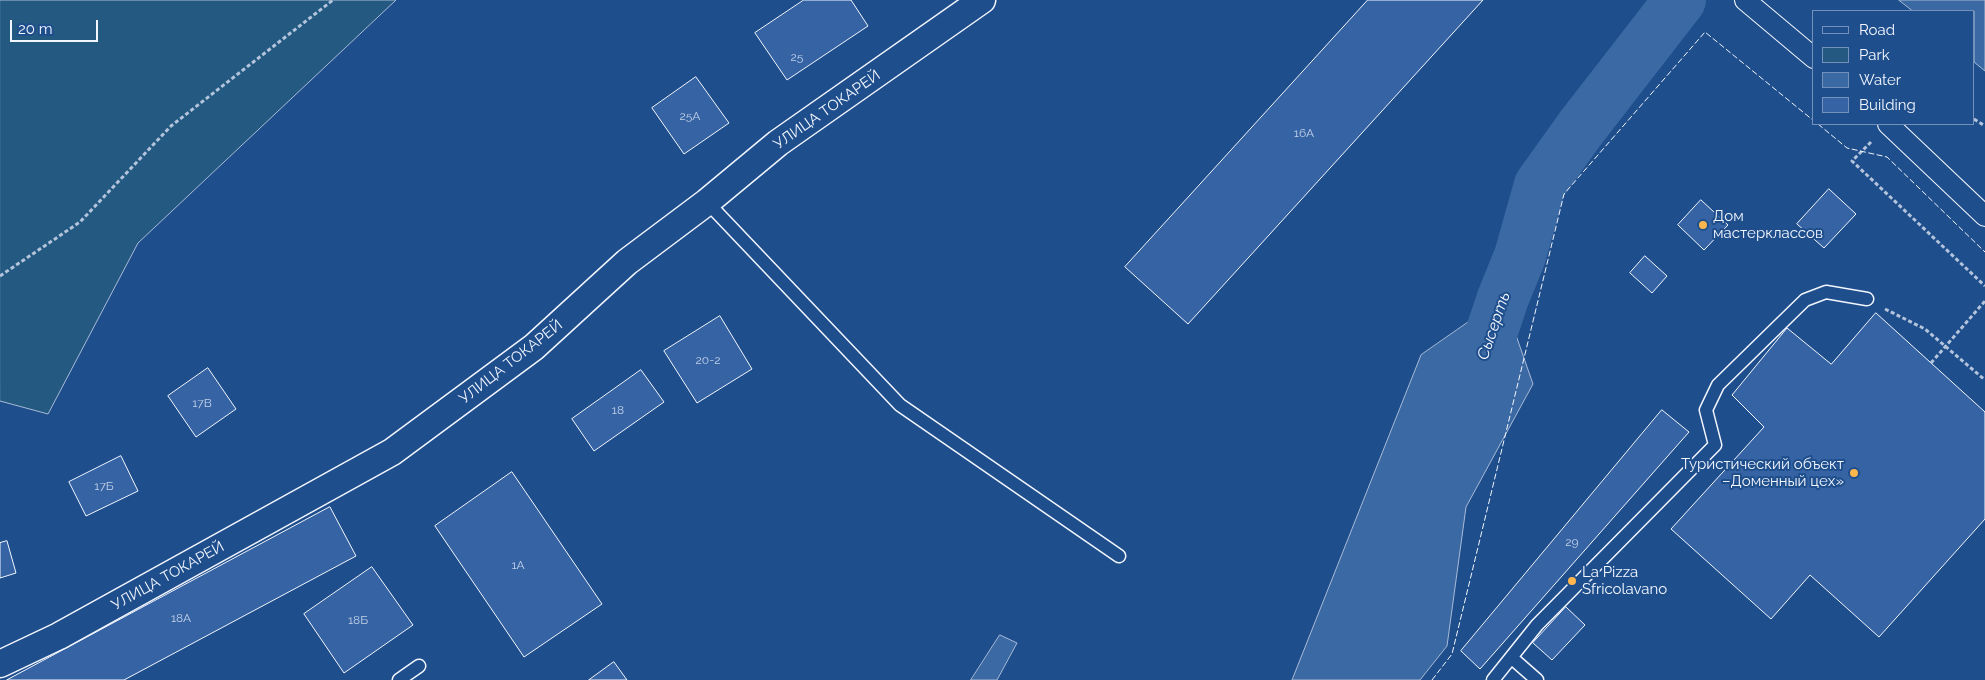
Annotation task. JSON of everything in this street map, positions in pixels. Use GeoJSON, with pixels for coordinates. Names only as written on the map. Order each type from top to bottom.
{"type":"FeatureCollection","features":[{"type":"Feature","properties":{"kind":"street","name":"УЛИЦА ТОКАРЕЙ"},"geometry":{"type":"LineString","coordinates":[[0,664],[59,636],[392,452],[534,347],[627,262],[707,202],[778,143],[982,0]]}},
{"type":"Feature","properties":{"kind":"street"},"geometry":{"type":"LineString","coordinates":[[1745,0],[1812,56]]}},
{"type":"Feature","properties":{"kind":"street"},"geometry":{"type":"LineString","coordinates":[[1889,125],[1985,216]]}},
{"type":"Feature","properties":{"kind":"lane"},"geometry":{"type":"LineString","coordinates":[[707,202],[900,405],[1119,556]]}},
{"type":"Feature","properties":{"kind":"lane"},"geometry":{"type":"LineString","coordinates":[[1493,680],[1537,625],[1715,445],[1706,410],[1718,385],[1805,300],[1826,292],[1867,299]]}},
{"type":"Feature","properties":{"kind":"lane"},"geometry":{"type":"LineString","coordinates":[[1512,658],[1537,680]]}},
{"type":"Feature","properties":{"kind":"lane"},"geometry":{"type":"LineString","coordinates":[[399,680],[419,666]]}},
{"type":"Feature","properties":{"kind":"path"},"geometry":{"type":"LineString","coordinates":[[0,276],[80,222],[171,126],[333,0]]}},
{"type":"Feature","properties":{"kind":"path"},"geometry":{"type":"LineString","coordinates":[[1852,162],[1985,286]]}},
{"type":"Feature","properties":{"kind":"path"},"geometry":{"type":"LineString","coordinates":[[1867,299],[1925,329],[1985,380]]}},
{"type":"Feature","properties":{"kind":"path"},"geometry":{"type":"LineString","coordinates":[[1931,363],[1985,301]]}},
{"type":"Feature","properties":{"kind":"green space"},"geometry":{"type":"Polygon","coordinates":[[[0,0],[396,0],[138,243],[48,414],[0,401],[0,0]]]}},
{"type":"Feature","properties":{"kind":"water"},"geometry":{"type":"Polygon","coordinates":[[[1899,0],[1985,0],[1985,71],[1975,63],[1975,10],[1912,10],[1899,0]]]}},
{"type":"Feature","properties":{"kind":"water"},"geometry":{"type":"Polygon","coordinates":[[[1503,298],[1533,384],[1466,507],[1447,646],[1420,680],[1292,680],[1421,355],[1503,298]]]}},
{"type":"Feature","properties":{"kind":"water"},"geometry":{"type":"Polygon","coordinates":[[[1000,635],[1017,643],[997,680],[971,680],[1000,635]]]}},
{"type":"Feature","properties":{"kind":"building"},"geometry":{"type":"Polygon","coordinates":[[[804,0],[851,0],[868,26],[787,80],[755,33],[804,0]]]}},
{"type":"Feature","properties":{"kind":"building"},"geometry":{"type":"Polygon","coordinates":[[[1368,0],[1483,0],[1188,324],[1125,267],[1368,0]]]}},
{"type":"Feature","properties":{"kind":"building"},"geometry":{"type":"Polygon","coordinates":[[[696,77],[729,123],[684,154],[652,108],[696,77]]]}},
{"type":"Feature","properties":{"kind":"building"},"geometry":{"type":"Polygon","coordinates":[[[1829,189],[1856,214],[1824,248],[1797,224],[1829,189]]]}},
{"type":"Feature","properties":{"kind":"building","name":"Дом мастерклассов"},"geometry":{"type":"Polygon","coordinates":[[[1701,200],[1728,225],[1704,250],[1678,225],[1701,200]]]}},
{"type":"Feature","properties":{"kind":"building"},"geometry":{"type":"Polygon","coordinates":[[[1645,256],[1667,276],[1652,293],[1630,273],[1645,256]]]}},
{"type":"Feature","properties":{"kind":"building","name":"Туристический объект –Доменный цех»"},"geometry":{"type":"Polygon","coordinates":[[[1876,313],[1985,412],[1985,519],[1879,637],[1810,575],[1771,619],[1671,529],[1764,427],[1732,395],[1787,328],[1831,364],[1876,313]]]}},
{"type":"Feature","properties":{"kind":"building"},"geometry":{"type":"Polygon","coordinates":[[[720,316],[752,369],[697,403],[664,351],[720,316]]]}},
{"type":"Feature","properties":{"kind":"building"},"geometry":{"type":"Polygon","coordinates":[[[208,368],[236,409],[196,437],[168,396],[208,368]]]}},
{"type":"Feature","properties":{"kind":"building"},"geometry":{"type":"Polygon","coordinates":[[[641,370],[664,402],[594,451],[572,419],[641,370]]]}},
{"type":"Feature","properties":{"kind":"building"},"geometry":{"type":"Polygon","coordinates":[[[1662,410],[1689,432],[1480,669],[1461,651],[1662,410]]]}},
{"type":"Feature","properties":{"kind":"building"},"geometry":{"type":"Polygon","coordinates":[[[121,456],[138,491],[86,516],[69,482],[121,456]]]}},
{"type":"Feature","properties":{"kind":"building"},"geometry":{"type":"Polygon","coordinates":[[[512,472],[602,604],[524,657],[435,526],[512,472]]]}},
{"type":"Feature","properties":{"kind":"building"},"geometry":{"type":"Polygon","coordinates":[[[330,507],[356,556],[124,680],[7,680],[330,507]]]}},
{"type":"Feature","properties":{"kind":"building"},"geometry":{"type":"Polygon","coordinates":[[[7,541],[16,573],[0,578],[0,543],[7,541]]]}},
{"type":"Feature","properties":{"kind":"building"},"geometry":{"type":"Polygon","coordinates":[[[372,567],[413,625],[344,673],[304,614],[372,567]]]}},
{"type":"Feature","properties":{"kind":"building"},"geometry":{"type":"Polygon","coordinates":[[[1566,607],[1585,625],[1552,660],[1533,643],[1566,607]]]}},
{"type":"Feature","properties":{"kind":"building"},"geometry":{"type":"Polygon","coordinates":[[[614,662],[627,680],[589,680],[614,662]]]}},
{"type":"Feature","properties":{"kind":"waterway","name":"Сысерть"},"geometry":{"type":"LineString","coordinates":[[1480,367],[1503,298],[1520,256],[1540,185],[1580,129],[1680,0]]}},
{"type":"Feature","properties":{"kind":"fence"},"geometry":{"type":"LineString","coordinates":[[1432,680],[1452,654],[1564,194],[1705,32],[1812,119]]}},
{"type":"Feature","properties":{"kind":"fence"},"geometry":{"type":"LineString","coordinates":[[1819,125],[1847,148],[1887,157],[1985,252]]}},
{"type":"Feature","properties":{"kind":"place","name":"Дом мастерклассов"},"geometry":{"type":"Point","coordinates":[1703,225]}},
{"type":"Feature","properties":{"kind":"place","name":"Туристический объект –Доменный цех»"},"geometry":{"type":"Point","coordinates":[1854,473]}},
{"type":"Feature","properties":{"kind":"place","name":"La Pizza Sfricolavano"},"geometry":{"type":"Point","coordinates":[1572,581]}}]}
